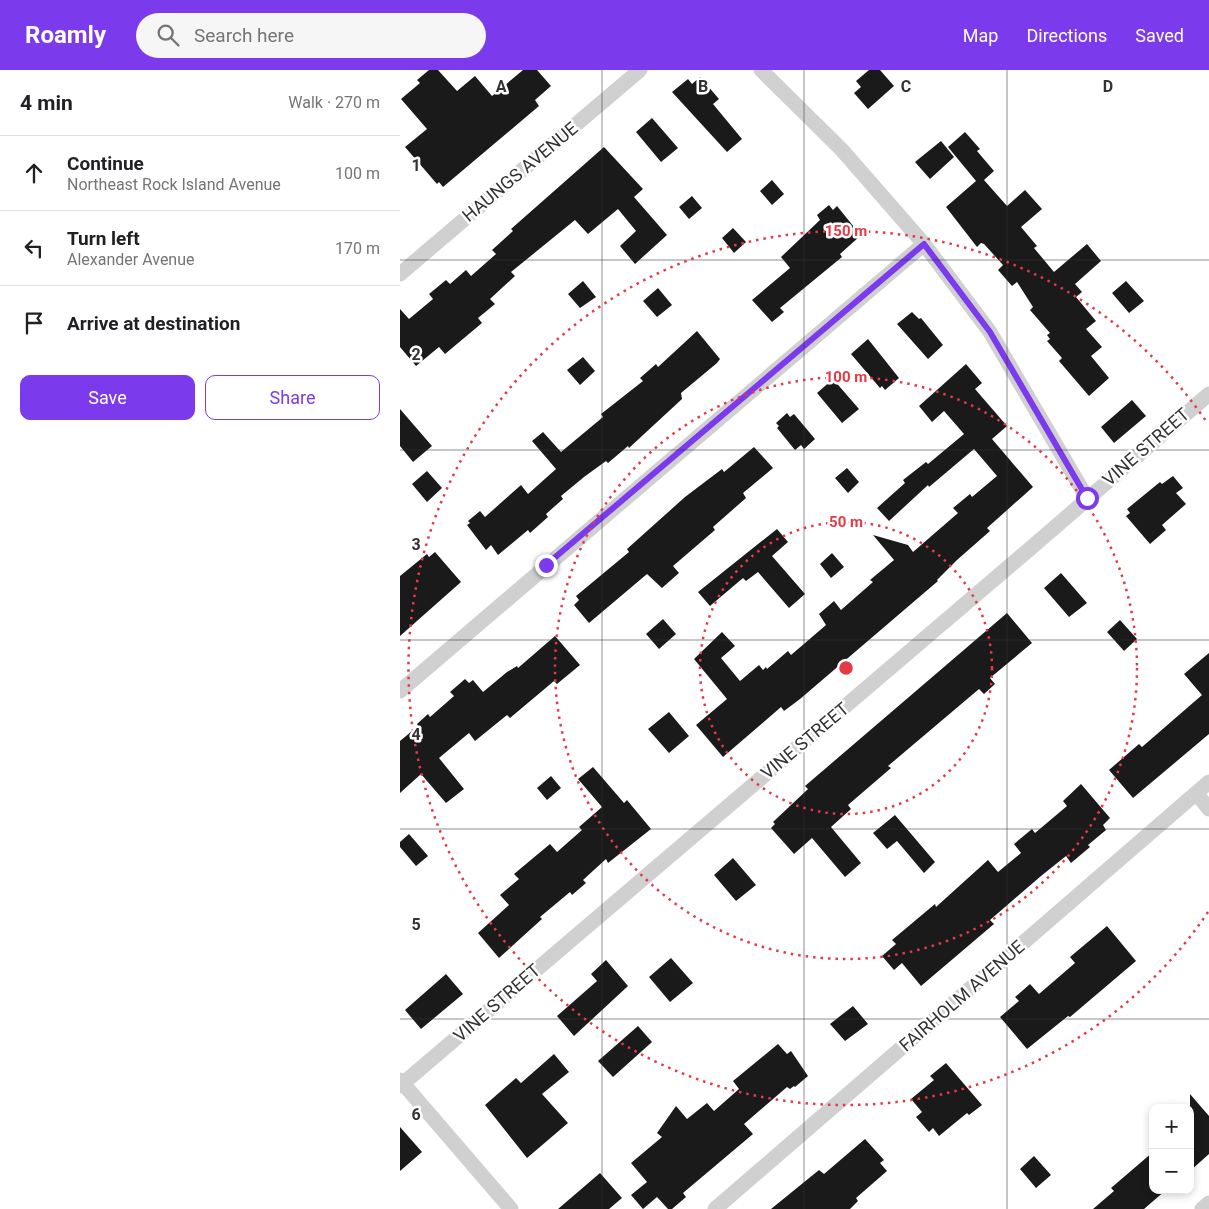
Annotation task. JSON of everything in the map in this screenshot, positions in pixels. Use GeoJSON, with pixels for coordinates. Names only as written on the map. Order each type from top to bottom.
{"type":"FeatureCollection","features":[{"type":"Feature","properties":{"kind":"street","name":"HAUNGS AVENUE"},"geometry":{"type":"LineString","coordinates":[[400,274],[640,70]]}},
{"type":"Feature","properties":{"kind":"street"},"geometry":{"type":"LineString","coordinates":[[761,70],[842,150],[924,244],[990,332],[1087,498]]}},
{"type":"Feature","properties":{"kind":"street"},"geometry":{"type":"LineString","coordinates":[[400,691],[924,244]]}},
{"type":"Feature","properties":{"kind":"street","name":"VINE STREET"},"geometry":{"type":"LineString","coordinates":[[401,1083],[1025,554],[1087,498],[1209,394]]}},
{"type":"Feature","properties":{"kind":"street","name":"FAIRHOLM AVENUE"},"geometry":{"type":"LineString","coordinates":[[715,1209],[1209,782]]}},
{"type":"Feature","properties":{"kind":"street"},"geometry":{"type":"LineString","coordinates":[[1196,793],[1209,809]]}},
{"type":"Feature","properties":{"kind":"street"},"geometry":{"type":"LineString","coordinates":[[401,1083],[511,1209]]}},
{"type":"Feature","properties":{"kind":"street"},"geometry":{"type":"LineString","coordinates":[[1202,1209],[1209,1203]]}},
{"type":"Feature","properties":{"kind":"building"},"geometry":{"type":"Polygon","coordinates":[[[429,70],[438,70],[457,91],[475,76],[492,96],[523,70],[537,70],[551,86],[535,100],[539,106],[443,187],[439,182],[437,184],[405,147],[427,129],[401,99],[420,83],[417,80],[429,70]]]}},
{"type":"Feature","properties":{"kind":"building"},"geometry":{"type":"Polygon","coordinates":[[[869,70],[880,70],[894,86],[868,109],[854,93],[861,87],[856,81],[869,70]]]}},
{"type":"Feature","properties":{"kind":"building"},"geometry":{"type":"Polygon","coordinates":[[[700,77],[719,99],[713,104],[742,139],[727,152],[672,92],[688,79],[692,84],[700,77]]]}},
{"type":"Feature","properties":{"kind":"building"},"geometry":{"type":"Polygon","coordinates":[[[652,118],[678,148],[661,162],[636,132],[652,118]]]}},
{"type":"Feature","properties":{"kind":"building"},"geometry":{"type":"Polygon","coordinates":[[[965,132],[980,149],[977,151],[994,171],[984,180],[1007,206],[1025,190],[1042,209],[1021,227],[1037,246],[1034,248],[1054,272],[1087,244],[1101,261],[1075,284],[1082,292],[1076,297],[1096,321],[1086,329],[1102,347],[1091,356],[1109,378],[1089,396],[1059,361],[1062,358],[1047,341],[1050,339],[1047,335],[1050,333],[1030,310],[1033,307],[1017,282],[1012,286],[998,270],[1003,265],[984,244],[981,243],[977,247],[946,207],[976,181],[948,147],[965,132]]]}},
{"type":"Feature","properties":{"kind":"building"},"geometry":{"type":"Polygon","coordinates":[[[941,141],[954,157],[930,179],[915,162],[941,141]]]}},
{"type":"Feature","properties":{"kind":"building"},"geometry":{"type":"Polygon","coordinates":[[[604,147],[643,189],[634,197],[667,235],[635,264],[620,246],[636,231],[618,209],[588,234],[575,220],[511,272],[515,276],[490,299],[495,304],[478,318],[482,323],[445,354],[439,347],[416,366],[400,347],[400,309],[409,319],[433,299],[429,294],[446,280],[450,284],[466,270],[471,276],[496,254],[492,250],[513,231],[511,229],[604,147]]]}},
{"type":"Feature","properties":{"kind":"building"},"geometry":{"type":"Polygon","coordinates":[[[772,180],[784,194],[772,205],[760,191],[772,180]]]}},
{"type":"Feature","properties":{"kind":"building"},"geometry":{"type":"Polygon","coordinates":[[[692,196],[702,208],[689,219],[679,207],[692,196]]]}},
{"type":"Feature","properties":{"kind":"building"},"geometry":{"type":"Polygon","coordinates":[[[829,205],[833,210],[837,206],[854,227],[852,229],[859,237],[840,254],[842,257],[780,308],[784,312],[772,322],[752,300],[790,268],[781,257],[820,220],[817,215],[829,205]]]}},
{"type":"Feature","properties":{"kind":"building"},"geometry":{"type":"Polygon","coordinates":[[[733,228],[746,242],[734,253],[722,238],[733,228]]]}},
{"type":"Feature","properties":{"kind":"building"},"geometry":{"type":"Polygon","coordinates":[[[583,281],[596,297],[580,308],[568,294],[583,281]]]}},
{"type":"Feature","properties":{"kind":"building"},"geometry":{"type":"Polygon","coordinates":[[[1126,281],[1144,301],[1129,313],[1112,293],[1126,281]]]}},
{"type":"Feature","properties":{"kind":"building"},"geometry":{"type":"Polygon","coordinates":[[[658,288],[672,305],[657,317],[643,301],[658,288]]]}},
{"type":"Feature","properties":{"kind":"building"},"geometry":{"type":"Polygon","coordinates":[[[912,312],[919,319],[921,318],[943,345],[928,359],[897,324],[912,312]]]}},
{"type":"Feature","properties":{"kind":"building"},"geometry":{"type":"Polygon","coordinates":[[[697,331],[720,359],[717,363],[681,393],[682,399],[629,448],[628,446],[608,463],[606,461],[561,496],[563,499],[546,514],[548,517],[530,533],[528,530],[498,555],[491,545],[486,550],[467,525],[470,523],[468,521],[480,511],[485,517],[521,485],[528,494],[556,469],[532,441],[543,432],[561,452],[603,417],[601,414],[643,381],[640,378],[656,364],[658,367],[697,331]]]}},
{"type":"Feature","properties":{"kind":"building"},"geometry":{"type":"Polygon","coordinates":[[[868,339],[899,378],[885,390],[882,386],[880,388],[851,354],[868,339]]]}},
{"type":"Feature","properties":{"kind":"building"},"geometry":{"type":"Polygon","coordinates":[[[583,357],[595,371],[580,385],[567,370],[583,357]]]}},
{"type":"Feature","properties":{"kind":"building"},"geometry":{"type":"Polygon","coordinates":[[[966,364],[982,383],[975,389],[1007,426],[992,439],[1033,487],[987,528],[990,531],[957,560],[938,581],[800,699],[784,711],[781,707],[723,757],[696,725],[727,699],[694,659],[722,632],[735,646],[721,658],[740,681],[759,665],[763,670],[766,667],[767,669],[788,651],[791,655],[826,625],[819,614],[834,601],[841,610],[873,582],[870,580],[894,560],[873,535],[908,545],[913,552],[958,513],[953,508],[970,494],[972,497],[997,476],[974,449],[929,487],[928,485],[889,521],[877,508],[905,483],[903,480],[926,462],[928,464],[964,434],[944,411],[932,422],[919,406],[966,364]]]}},
{"type":"Feature","properties":{"kind":"building"},"geometry":{"type":"Polygon","coordinates":[[[833,379],[859,409],[842,423],[817,393],[833,379]]]}},
{"type":"Feature","properties":{"kind":"building"},"geometry":{"type":"Polygon","coordinates":[[[1132,400],[1146,416],[1114,443],[1101,427],[1132,400]]]}},
{"type":"Feature","properties":{"kind":"building"},"geometry":{"type":"Polygon","coordinates":[[[400,409],[432,446],[413,462],[400,446],[400,409]]]}},
{"type":"Feature","properties":{"kind":"building"},"geometry":{"type":"Polygon","coordinates":[[[787,413],[790,417],[794,414],[815,439],[804,449],[801,445],[795,450],[777,428],[779,426],[776,423],[787,413]]]}},
{"type":"Feature","properties":{"kind":"building"},"geometry":{"type":"Polygon","coordinates":[[[754,447],[773,468],[743,493],[746,498],[713,527],[715,530],[673,566],[679,573],[662,588],[647,574],[589,623],[574,605],[579,600],[576,596],[629,552],[627,549],[685,497],[722,469],[724,472],[754,447]]]}},
{"type":"Feature","properties":{"kind":"building"},"geometry":{"type":"Polygon","coordinates":[[[847,468],[859,482],[848,493],[835,478],[847,468]]]}},
{"type":"Feature","properties":{"kind":"building"},"geometry":{"type":"Polygon","coordinates":[[[427,471],[442,488],[427,502],[412,484],[427,471]]]}},
{"type":"Feature","properties":{"kind":"building"},"geometry":{"type":"Polygon","coordinates":[[[1173,476],[1183,488],[1176,493],[1186,504],[1162,525],[1166,530],[1150,544],[1126,516],[1130,513],[1127,509],[1160,482],[1162,484],[1173,476]]]}},
{"type":"Feature","properties":{"kind":"building"},"geometry":{"type":"Polygon","coordinates":[[[777,529],[788,542],[772,556],[805,594],[789,608],[758,572],[746,581],[743,578],[710,606],[698,592],[777,529]]]}},
{"type":"Feature","properties":{"kind":"building"},"geometry":{"type":"Polygon","coordinates":[[[435,552],[461,582],[400,636],[400,576],[427,554],[429,557],[435,552]]]}},
{"type":"Feature","properties":{"kind":"building"},"geometry":{"type":"Polygon","coordinates":[[[832,553],[844,567],[831,578],[820,564],[832,553]]]}},
{"type":"Feature","properties":{"kind":"building"},"geometry":{"type":"Polygon","coordinates":[[[1061,573],[1087,603],[1069,617],[1044,588],[1061,573]]]}},
{"type":"Feature","properties":{"kind":"building"},"geometry":{"type":"Polygon","coordinates":[[[1007,613],[1032,643],[990,678],[995,684],[984,694],[979,689],[888,766],[891,768],[848,805],[851,809],[831,827],[861,863],[845,877],[812,838],[794,854],[771,828],[775,824],[773,822],[808,789],[805,786],[1007,613]]]}},
{"type":"Feature","properties":{"kind":"building"},"geometry":{"type":"Polygon","coordinates":[[[663,619],[676,634],[659,649],[646,634],[663,619]]]}},
{"type":"Feature","properties":{"kind":"building"},"geometry":{"type":"Polygon","coordinates":[[[1120,620],[1137,639],[1124,651],[1107,632],[1120,620]]]}},
{"type":"Feature","properties":{"kind":"building"},"geometry":{"type":"Polygon","coordinates":[[[555,636],[580,665],[557,684],[554,681],[510,718],[507,715],[475,741],[469,733],[439,758],[464,789],[446,803],[421,774],[400,793],[400,741],[418,726],[417,724],[428,714],[430,717],[454,696],[450,692],[465,679],[469,683],[473,680],[483,692],[507,672],[517,666],[518,668],[555,636]]]}},
{"type":"Feature","properties":{"kind":"building"},"geometry":{"type":"Polygon","coordinates":[[[1209,653],[1209,734],[1133,798],[1109,770],[1139,744],[1142,747],[1202,695],[1184,674],[1209,653]]]}},
{"type":"Feature","properties":{"kind":"building"},"geometry":{"type":"Polygon","coordinates":[[[669,712],[689,736],[669,753],[648,729],[669,712]]]}},
{"type":"Feature","properties":{"kind":"building"},"geometry":{"type":"Polygon","coordinates":[[[593,767],[624,803],[627,800],[651,829],[608,863],[606,859],[583,880],[586,883],[572,895],[570,892],[540,917],[542,919],[499,958],[478,933],[509,905],[500,895],[519,879],[514,874],[550,844],[557,852],[582,830],[579,827],[602,807],[578,779],[593,767]]]}},
{"type":"Feature","properties":{"kind":"building"},"geometry":{"type":"Polygon","coordinates":[[[551,776],[561,788],[547,800],[537,788],[551,776]]]}},
{"type":"Feature","properties":{"kind":"building"},"geometry":{"type":"Polygon","coordinates":[[[1081,784],[1110,818],[1103,825],[1106,830],[1088,845],[1090,847],[1071,863],[1066,856],[1041,876],[990,920],[994,924],[921,986],[902,963],[894,970],[882,956],[896,944],[892,940],[935,904],[936,907],[988,860],[998,872],[1021,853],[1014,844],[1032,829],[1035,833],[1067,806],[1063,801],[1081,784]]]}},
{"type":"Feature","properties":{"kind":"building"},"geometry":{"type":"Polygon","coordinates":[[[895,815],[935,862],[924,873],[897,841],[887,849],[873,833],[895,815]]]}},
{"type":"Feature","properties":{"kind":"building"},"geometry":{"type":"Polygon","coordinates":[[[409,834],[428,856],[416,866],[400,847],[400,842],[409,834]]]}},
{"type":"Feature","properties":{"kind":"building"},"geometry":{"type":"Polygon","coordinates":[[[733,858],[756,885],[736,901],[714,875],[733,858]]]}},
{"type":"Feature","properties":{"kind":"building"},"geometry":{"type":"Polygon","coordinates":[[[1107,926],[1136,961],[1070,1017],[1068,1016],[1027,1049],[1000,1017],[1019,1001],[1015,997],[1030,984],[1039,994],[1075,963],[1070,957],[1107,926]]]}},
{"type":"Feature","properties":{"kind":"building"},"geometry":{"type":"Polygon","coordinates":[[[671,958],[693,983],[670,1002],[649,977],[671,958]]]}},
{"type":"Feature","properties":{"kind":"building"},"geometry":{"type":"Polygon","coordinates":[[[606,960],[628,986],[574,1036],[557,1016],[597,981],[591,974],[606,960]]]}},
{"type":"Feature","properties":{"kind":"building"},"geometry":{"type":"Polygon","coordinates":[[[446,974],[463,994],[421,1029],[405,1010],[446,974]]]}},
{"type":"Feature","properties":{"kind":"building"},"geometry":{"type":"Polygon","coordinates":[[[853,1006],[868,1024],[845,1041],[830,1024],[853,1006]]]}},
{"type":"Feature","properties":{"kind":"building"},"geometry":{"type":"Polygon","coordinates":[[[638,1026],[652,1042],[613,1077],[598,1061],[638,1026]]]}},
{"type":"Feature","properties":{"kind":"building"},"geometry":{"type":"Polygon","coordinates":[[[778,1044],[787,1054],[791,1051],[808,1076],[795,1087],[790,1089],[787,1087],[744,1124],[753,1134],[683,1193],[686,1197],[672,1209],[668,1209],[657,1197],[643,1209],[631,1195],[647,1182],[631,1163],[662,1137],[657,1133],[676,1106],[687,1119],[707,1103],[714,1111],[739,1089],[733,1081],[778,1044]]]}},
{"type":"Feature","properties":{"kind":"building"},"geometry":{"type":"Polygon","coordinates":[[[554,1054],[569,1072],[542,1094],[568,1123],[527,1158],[485,1105],[516,1078],[521,1083],[554,1054]]]}},
{"type":"Feature","properties":{"kind":"building"},"geometry":{"type":"Polygon","coordinates":[[[946,1063],[982,1105],[969,1115],[967,1113],[939,1136],[933,1128],[929,1132],[916,1117],[922,1112],[911,1099],[934,1080],[930,1076],[946,1063]]]}},
{"type":"Feature","properties":{"kind":"building"},"geometry":{"type":"Polygon","coordinates":[[[1190,1094],[1209,1116],[1209,1154],[1194,1167],[1194,1104],[1190,1104],[1190,1094]]]}},
{"type":"Feature","properties":{"kind":"building"},"geometry":{"type":"Polygon","coordinates":[[[400,1127],[422,1152],[400,1171],[400,1127]]]}},
{"type":"Feature","properties":{"kind":"building"},"geometry":{"type":"Polygon","coordinates":[[[865,1139],[884,1160],[880,1163],[887,1171],[856,1198],[858,1201],[850,1209],[771,1209],[819,1170],[824,1174],[865,1139]]]}},
{"type":"Feature","properties":{"kind":"building"},"geometry":{"type":"Polygon","coordinates":[[[1149,1155],[1149,1194],[1161,1194],[1144,1209],[1093,1209],[1114,1191],[1111,1188],[1149,1155]]]}},
{"type":"Feature","properties":{"kind":"building"},"geometry":{"type":"Polygon","coordinates":[[[1034,1156],[1051,1175],[1036,1188],[1020,1169],[1034,1156]]]}},
{"type":"Feature","properties":{"kind":"building"},"geometry":{"type":"Polygon","coordinates":[[[600,1173],[622,1198],[609,1209],[558,1209],[600,1173]]]}},
{"type":"Feature","properties":{"kind":"route"},"geometry":{"type":"LineString","coordinates":[[546,565],[924,244],[990,332],[1087,498]]}}]}
